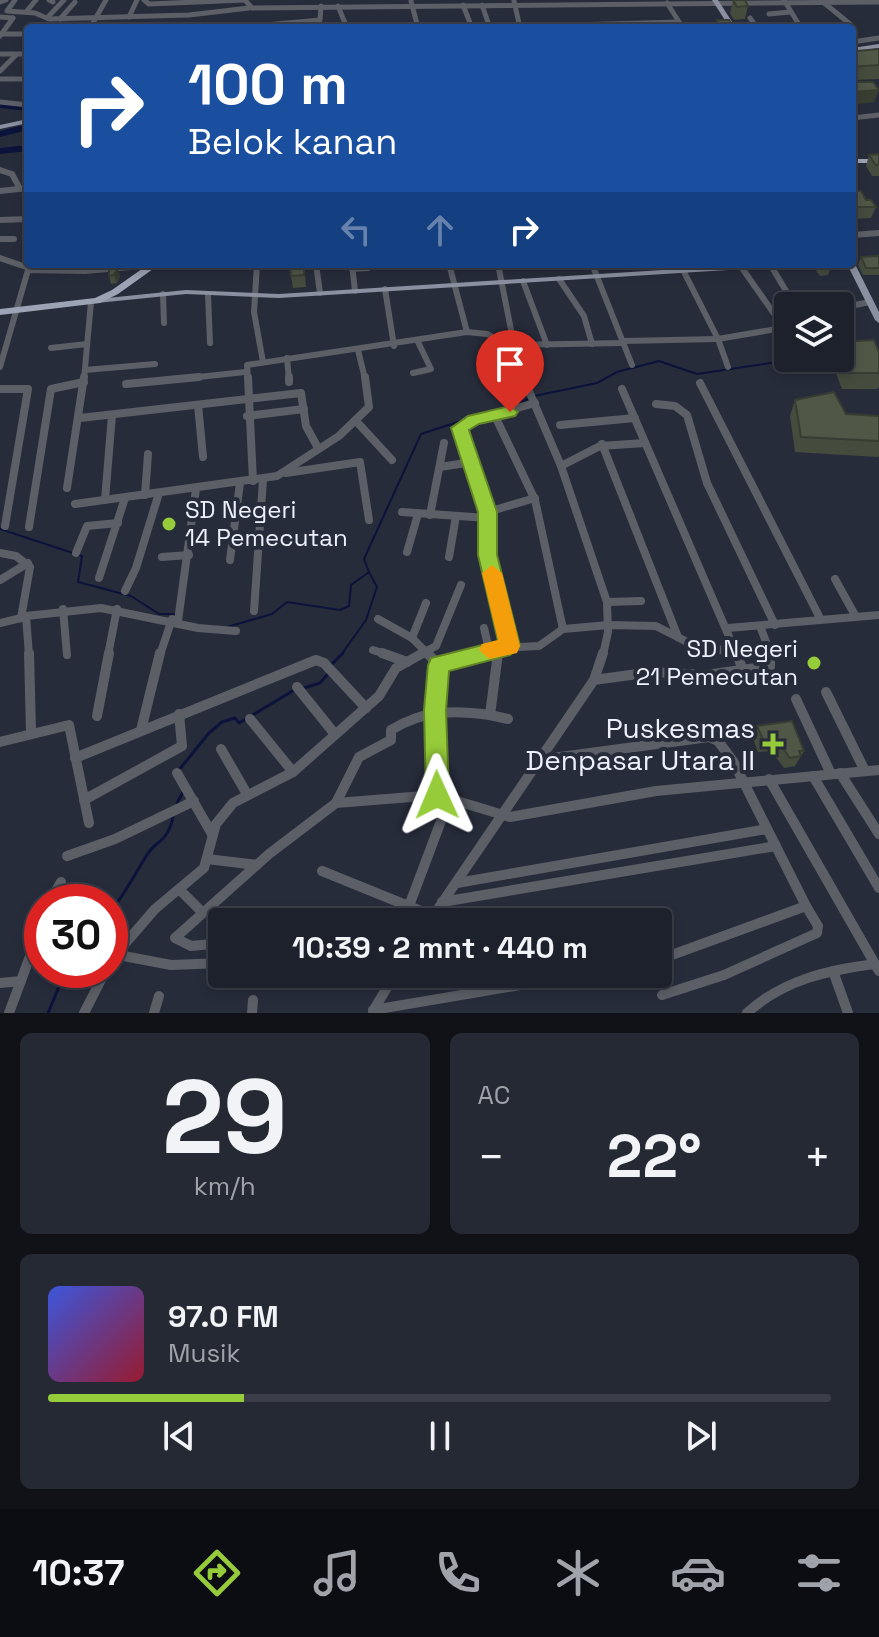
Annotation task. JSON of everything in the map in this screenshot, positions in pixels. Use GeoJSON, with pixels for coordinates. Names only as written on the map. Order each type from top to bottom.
{"type":"FeatureCollection","features":[{"type":"Feature","properties":{"kind":"highway"},"geometry":{"type":"LineString","coordinates":[[856,161],[879,161]]}},
{"type":"Feature","properties":{"kind":"highway"},"geometry":{"type":"LineString","coordinates":[[0,312],[94,301],[119,289],[148,268]]}},
{"type":"Feature","properties":{"kind":"main road"},"geometry":{"type":"LineString","coordinates":[[716,2],[730,24]]}},
{"type":"Feature","properties":{"kind":"main road"},"geometry":{"type":"LineString","coordinates":[[856,49],[879,46]]}},
{"type":"Feature","properties":{"kind":"main road"},"geometry":{"type":"LineString","coordinates":[[0,127],[24,122]]}},
{"type":"Feature","properties":{"kind":"main road"},"geometry":{"type":"LineString","coordinates":[[856,268],[878,315]]}},
{"type":"Feature","properties":{"kind":"main road"},"geometry":{"type":"LineString","coordinates":[[94,301],[163,294],[254,296],[320,293],[685,269]]}},
{"type":"Feature","properties":{"kind":"main road"},"geometry":{"type":"LineString","coordinates":[[119,289],[128,297]]}},
{"type":"Feature","properties":{"kind":"street"},"geometry":{"type":"LineString","coordinates":[[0,2],[6,0]]}},
{"type":"Feature","properties":{"kind":"street"},"geometry":{"type":"LineString","coordinates":[[15,0],[7,10],[60,19],[129,17],[290,3],[375,6],[515,2],[591,5],[879,2]]}},
{"type":"Feature","properties":{"kind":"street"},"geometry":{"type":"LineString","coordinates":[[26,12],[36,0]]}},
{"type":"Feature","properties":{"kind":"street"},"geometry":{"type":"LineString","coordinates":[[45,24],[64,0]]}},
{"type":"Feature","properties":{"kind":"street"},"geometry":{"type":"LineString","coordinates":[[92,24],[106,0]]}},
{"type":"Feature","properties":{"kind":"street"},"geometry":{"type":"LineString","coordinates":[[129,17],[137,0]]}},
{"type":"Feature","properties":{"kind":"street"},"geometry":{"type":"LineString","coordinates":[[144,0],[149,4],[245,0],[250,8]]}},
{"type":"Feature","properties":{"kind":"street"},"geometry":{"type":"LineString","coordinates":[[784,1],[798,24]]}},
{"type":"Feature","properties":{"kind":"street"},"geometry":{"type":"LineString","coordinates":[[60,19],[75,2]]}},
{"type":"Feature","properties":{"kind":"street"},"geometry":{"type":"LineString","coordinates":[[515,2],[519,24]]}},
{"type":"Feature","properties":{"kind":"street"},"geometry":{"type":"LineString","coordinates":[[823,2],[850,24]]}},
{"type":"Feature","properties":{"kind":"street"},"geometry":{"type":"LineString","coordinates":[[411,3],[417,24]]}},
{"type":"Feature","properties":{"kind":"street"},"geometry":{"type":"LineString","coordinates":[[667,3],[679,22]]}},
{"type":"Feature","properties":{"kind":"street"},"geometry":{"type":"LineString","coordinates":[[341,4],[346,24]]}},
{"type":"Feature","properties":{"kind":"street"},"geometry":{"type":"LineString","coordinates":[[465,4],[471,24]]}},
{"type":"Feature","properties":{"kind":"street"},"geometry":{"type":"LineString","coordinates":[[482,5],[489,24]]}},
{"type":"Feature","properties":{"kind":"street"},"geometry":{"type":"LineString","coordinates":[[308,24],[321,20],[321,6]]}},
{"type":"Feature","properties":{"kind":"street"},"geometry":{"type":"LineString","coordinates":[[375,6],[377,14]]}},
{"type":"Feature","properties":{"kind":"street"},"geometry":{"type":"LineString","coordinates":[[769,14],[790,12]]}},
{"type":"Feature","properties":{"kind":"street"},"geometry":{"type":"LineString","coordinates":[[0,17],[13,18],[1,35]]}},
{"type":"Feature","properties":{"kind":"street"},"geometry":{"type":"LineString","coordinates":[[750,18],[754,24]]}},
{"type":"Feature","properties":{"kind":"street"},"geometry":{"type":"LineString","coordinates":[[578,24],[596,21],[679,22]]}},
{"type":"Feature","properties":{"kind":"street"},"geometry":{"type":"LineString","coordinates":[[1,35],[24,34]]}},
{"type":"Feature","properties":{"kind":"street"},"geometry":{"type":"LineString","coordinates":[[856,41],[879,38]]}},
{"type":"Feature","properties":{"kind":"street"},"geometry":{"type":"LineString","coordinates":[[0,71],[24,49]]}},
{"type":"Feature","properties":{"kind":"street"},"geometry":{"type":"LineString","coordinates":[[0,54],[24,54]]}},
{"type":"Feature","properties":{"kind":"street"},"geometry":{"type":"LineString","coordinates":[[0,79],[24,77]]}},
{"type":"Feature","properties":{"kind":"street"},"geometry":{"type":"LineString","coordinates":[[0,102],[24,105]]}},
{"type":"Feature","properties":{"kind":"street"},"geometry":{"type":"LineString","coordinates":[[856,118],[879,115]]}},
{"type":"Feature","properties":{"kind":"street"},"geometry":{"type":"LineString","coordinates":[[0,170],[12,174],[19,187]]}},
{"type":"Feature","properties":{"kind":"street"},"geometry":{"type":"LineString","coordinates":[[0,191],[24,188]]}},
{"type":"Feature","properties":{"kind":"street"},"geometry":{"type":"LineString","coordinates":[[0,220],[24,219]]}},
{"type":"Feature","properties":{"kind":"street"},"geometry":{"type":"LineString","coordinates":[[856,235],[879,233]]}},
{"type":"Feature","properties":{"kind":"street"},"geometry":{"type":"LineString","coordinates":[[0,239],[14,239]]}},
{"type":"Feature","properties":{"kind":"street"},"geometry":{"type":"LineString","coordinates":[[0,258],[24,264]]}},
{"type":"Feature","properties":{"kind":"street"},"geometry":{"type":"LineString","coordinates":[[0,367],[27,271],[37,268],[85,271],[115,268]]}},
{"type":"Feature","properties":{"kind":"street"},"geometry":{"type":"LineString","coordinates":[[257,268],[254,296],[263,362]]}},
{"type":"Feature","properties":{"kind":"street"},"geometry":{"type":"LineString","coordinates":[[317,268],[320,293]]}},
{"type":"Feature","properties":{"kind":"street"},"geometry":{"type":"LineString","coordinates":[[352,268],[355,291]]}},
{"type":"Feature","properties":{"kind":"street"},"geometry":{"type":"LineString","coordinates":[[450,268],[467,332]]}},
{"type":"Feature","properties":{"kind":"street"},"geometry":{"type":"LineString","coordinates":[[438,908],[594,680],[609,625],[607,602],[561,466],[512,345],[499,268]]}},
{"type":"Feature","properties":{"kind":"street"},"geometry":{"type":"LineString","coordinates":[[594,268],[632,365]]}},
{"type":"Feature","properties":{"kind":"street"},"geometry":{"type":"LineString","coordinates":[[748,268],[774,309]]}},
{"type":"Feature","properties":{"kind":"street"},"geometry":{"type":"LineString","coordinates":[[773,268],[787,292]]}},
{"type":"Feature","properties":{"kind":"street"},"geometry":{"type":"LineString","coordinates":[[685,269],[728,367]]}},
{"type":"Feature","properties":{"kind":"street"},"geometry":{"type":"LineString","coordinates":[[559,279],[584,316],[592,344]]}},
{"type":"Feature","properties":{"kind":"street"},"geometry":{"type":"LineString","coordinates":[[523,281],[547,345]]}},
{"type":"Feature","properties":{"kind":"street"},"geometry":{"type":"LineString","coordinates":[[385,289],[394,346]]}},
{"type":"Feature","properties":{"kind":"street"},"geometry":{"type":"LineString","coordinates":[[163,294],[164,323]]}},
{"type":"Feature","properties":{"kind":"street"},"geometry":{"type":"LineString","coordinates":[[208,294],[210,343]]}},
{"type":"Feature","properties":{"kind":"street"},"geometry":{"type":"LineString","coordinates":[[67,488],[80,418],[94,301]]}},
{"type":"Feature","properties":{"kind":"street"},"geometry":{"type":"LineString","coordinates":[[854,305],[870,302]]}},
{"type":"Feature","properties":{"kind":"street"},"geometry":{"type":"LineString","coordinates":[[254,611],[258,481],[247,416],[245,372],[248,364],[394,346],[467,332],[487,334],[512,345],[547,345],[718,339],[774,330]]}},
{"type":"Feature","properties":{"kind":"street"},"geometry":{"type":"LineString","coordinates":[[413,373],[431,369],[418,342]]}},
{"type":"Feature","properties":{"kind":"street"},"geometry":{"type":"LineString","coordinates":[[51,348],[87,344]]}},
{"type":"Feature","properties":{"kind":"street"},"geometry":{"type":"LineString","coordinates":[[281,474],[356,421],[371,403],[358,350]]}},
{"type":"Feature","properties":{"kind":"street"},"geometry":{"type":"LineString","coordinates":[[287,358],[289,382]]}},
{"type":"Feature","properties":{"kind":"street"},"geometry":{"type":"LineString","coordinates":[[496,370],[518,363]]}},
{"type":"Feature","properties":{"kind":"street"},"geometry":{"type":"LineString","coordinates":[[85,370],[155,364]]}},
{"type":"Feature","properties":{"kind":"street"},"geometry":{"type":"LineString","coordinates":[[126,384],[245,372]]}},
{"type":"Feature","properties":{"kind":"street"},"geometry":{"type":"LineString","coordinates":[[29,527],[51,389],[84,382]]}},
{"type":"Feature","properties":{"kind":"street"},"geometry":{"type":"LineString","coordinates":[[700,383],[821,620]]}},
{"type":"Feature","properties":{"kind":"street"},"geometry":{"type":"LineString","coordinates":[[0,389],[28,389],[5,526]]}},
{"type":"Feature","properties":{"kind":"street"},"geometry":{"type":"LineString","coordinates":[[622,389],[728,628],[743,671]]}},
{"type":"Feature","properties":{"kind":"street"},"geometry":{"type":"LineString","coordinates":[[80,418],[301,393],[306,426],[318,448]]}},
{"type":"Feature","properties":{"kind":"street"},"geometry":{"type":"LineString","coordinates":[[490,715],[499,648],[488,555],[487,515],[461,426],[495,416],[533,399]]}},
{"type":"Feature","properties":{"kind":"street"},"geometry":{"type":"LineString","coordinates":[[656,404],[675,406],[687,415],[707,483],[775,625]]}},
{"type":"Feature","properties":{"kind":"street"},"geometry":{"type":"LineString","coordinates":[[198,405],[203,457]]}},
{"type":"Feature","properties":{"kind":"street"},"geometry":{"type":"LineString","coordinates":[[247,416],[304,409]]}},
{"type":"Feature","properties":{"kind":"street"},"geometry":{"type":"LineString","coordinates":[[105,500],[112,415]]}},
{"type":"Feature","properties":{"kind":"street"},"geometry":{"type":"LineString","coordinates":[[495,416],[535,498],[563,629]]}},
{"type":"Feature","properties":{"kind":"street"},"geometry":{"type":"LineString","coordinates":[[560,425],[635,418]]}},
{"type":"Feature","properties":{"kind":"street"},"geometry":{"type":"LineString","coordinates":[[356,421],[392,460]]}},
{"type":"Feature","properties":{"kind":"street"},"geometry":{"type":"LineString","coordinates":[[430,515],[444,443]]}},
{"type":"Feature","properties":{"kind":"street"},"geometry":{"type":"LineString","coordinates":[[561,466],[580,450],[602,444],[645,443]]}},
{"type":"Feature","properties":{"kind":"street"},"geometry":{"type":"LineString","coordinates":[[602,444],[679,638]]}},
{"type":"Feature","properties":{"kind":"street"},"geometry":{"type":"LineString","coordinates":[[145,495],[148,454]]}},
{"type":"Feature","properties":{"kind":"street"},"geometry":{"type":"LineString","coordinates":[[75,504],[258,481],[281,474],[360,462],[370,509],[369,520]]}},
{"type":"Feature","properties":{"kind":"street"},"geometry":{"type":"LineString","coordinates":[[440,467],[472,462]]}},
{"type":"Feature","properties":{"kind":"street"},"geometry":{"type":"LineString","coordinates":[[230,560],[240,483]]}},
{"type":"Feature","properties":{"kind":"street"},"geometry":{"type":"LineString","coordinates":[[141,730],[154,672],[177,617],[189,555],[196,489]]}},
{"type":"Feature","properties":{"kind":"street"},"geometry":{"type":"LineString","coordinates":[[125,591],[136,568],[159,493]]}},
{"type":"Feature","properties":{"kind":"street"},"geometry":{"type":"LineString","coordinates":[[99,578],[125,498]]}},
{"type":"Feature","properties":{"kind":"street"},"geometry":{"type":"LineString","coordinates":[[402,512],[487,515],[535,498]]}},
{"type":"Feature","properties":{"kind":"street"},"geometry":{"type":"LineString","coordinates":[[407,552],[418,514]]}},
{"type":"Feature","properties":{"kind":"street"},"geometry":{"type":"LineString","coordinates":[[449,557],[456,516]]}},
{"type":"Feature","properties":{"kind":"street"},"geometry":{"type":"LineString","coordinates":[[76,553],[87,526],[118,523]]}},
{"type":"Feature","properties":{"kind":"street"},"geometry":{"type":"LineString","coordinates":[[0,553],[28,563]]}},
{"type":"Feature","properties":{"kind":"street"},"geometry":{"type":"LineString","coordinates":[[162,557],[189,555]]}},
{"type":"Feature","properties":{"kind":"street"},"geometry":{"type":"LineString","coordinates":[[0,580],[28,563]]}},
{"type":"Feature","properties":{"kind":"street"},"geometry":{"type":"LineString","coordinates":[[28,563],[24,617],[31,732]]}},
{"type":"Feature","properties":{"kind":"street"},"geometry":{"type":"LineString","coordinates":[[835,579],[856,617]]}},
{"type":"Feature","properties":{"kind":"street"},"geometry":{"type":"LineString","coordinates":[[128,939],[155,909],[196,878],[207,859],[212,834],[224,813],[247,794],[293,772],[381,694],[396,668],[425,654],[439,641],[461,585]]}},
{"type":"Feature","properties":{"kind":"street"},"geometry":{"type":"LineString","coordinates":[[607,602],[641,601]]}},
{"type":"Feature","properties":{"kind":"street"},"geometry":{"type":"LineString","coordinates":[[412,638],[426,603]]}},
{"type":"Feature","properties":{"kind":"street"},"geometry":{"type":"LineString","coordinates":[[0,623],[63,609],[117,609],[177,617],[214,631],[236,631]]}},
{"type":"Feature","properties":{"kind":"street"},"geometry":{"type":"LineString","coordinates":[[63,609],[67,656]]}},
{"type":"Feature","properties":{"kind":"street"},"geometry":{"type":"LineString","coordinates":[[97,716],[117,609]]}},
{"type":"Feature","properties":{"kind":"street"},"geometry":{"type":"LineString","coordinates":[[728,628],[879,615]]}},
{"type":"Feature","properties":{"kind":"street"},"geometry":{"type":"LineString","coordinates":[[378,619],[412,638],[439,665]]}},
{"type":"Feature","properties":{"kind":"street"},"geometry":{"type":"LineString","coordinates":[[439,665],[499,648],[539,646],[563,629],[609,625],[646,624],[679,638],[736,653]]}},
{"type":"Feature","properties":{"kind":"street"},"geometry":{"type":"LineString","coordinates":[[594,680],[652,672],[706,675],[772,664],[760,626]]}},
{"type":"Feature","properties":{"kind":"street"},"geometry":{"type":"LineString","coordinates":[[484,628],[499,648]]}},
{"type":"Feature","properties":{"kind":"street"},"geometry":{"type":"LineString","coordinates":[[373,650],[407,662]]}},
{"type":"Feature","properties":{"kind":"street"},"geometry":{"type":"LineString","coordinates":[[75,758],[316,660],[324,663],[366,708]]}},
{"type":"Feature","properties":{"kind":"street"},"geometry":{"type":"LineString","coordinates":[[437,795],[435,710],[439,665]]}},
{"type":"Feature","properties":{"kind":"street"},"geometry":{"type":"LineString","coordinates":[[297,687],[334,733]]}},
{"type":"Feature","properties":{"kind":"street"},"geometry":{"type":"LineString","coordinates":[[826,692],[865,771]]}},
{"type":"Feature","properties":{"kind":"street"},"geometry":{"type":"LineString","coordinates":[[796,699],[836,774],[879,834]]}},
{"type":"Feature","properties":{"kind":"street"},"geometry":{"type":"LineString","coordinates":[[208,945],[196,947],[176,941],[176,935],[257,865],[336,803],[359,757],[391,740],[391,730],[406,719],[435,710],[508,719]]}},
{"type":"Feature","properties":{"kind":"street"},"geometry":{"type":"LineString","coordinates":[[84,800],[182,746],[179,714]]}},
{"type":"Feature","properties":{"kind":"street"},"geometry":{"type":"LineString","coordinates":[[250,719],[293,772]]}},
{"type":"Feature","properties":{"kind":"street"},"geometry":{"type":"LineString","coordinates":[[0,742],[69,725],[89,823]]}},
{"type":"Feature","properties":{"kind":"street"},"geometry":{"type":"LineString","coordinates":[[537,760],[709,737],[723,746],[743,782],[818,926],[817,933],[724,975],[662,995]]}},
{"type":"Feature","properties":{"kind":"street"},"geometry":{"type":"LineString","coordinates":[[221,749],[247,794]]}},
{"type":"Feature","properties":{"kind":"street"},"geometry":{"type":"LineString","coordinates":[[336,803],[437,795],[501,817],[656,791],[879,770]]}},
{"type":"Feature","properties":{"kind":"street"},"geometry":{"type":"LineString","coordinates":[[177,773],[212,834]]}},
{"type":"Feature","properties":{"kind":"street"},"geometry":{"type":"LineString","coordinates":[[813,776],[879,888]]}},
{"type":"Feature","properties":{"kind":"street"},"geometry":{"type":"LineString","coordinates":[[747,1013],[765,997],[833,971],[877,967],[769,779]]}},
{"type":"Feature","properties":{"kind":"street"},"geometry":{"type":"LineString","coordinates":[[409,906],[450,797]]}},
{"type":"Feature","properties":{"kind":"street"},"geometry":{"type":"LineString","coordinates":[[67,856],[115,839],[194,801]]}},
{"type":"Feature","properties":{"kind":"street"},"geometry":{"type":"LineString","coordinates":[[457,883],[767,829]]}},
{"type":"Feature","properties":{"kind":"street"},"geometry":{"type":"LineString","coordinates":[[442,902],[776,846]]}},
{"type":"Feature","properties":{"kind":"street"},"geometry":{"type":"LineString","coordinates":[[207,859],[257,865]]}},
{"type":"Feature","properties":{"kind":"street"},"geometry":{"type":"LineString","coordinates":[[322,871],[412,908]]}},
{"type":"Feature","properties":{"kind":"street"},"geometry":{"type":"LineString","coordinates":[[181,891],[203,913]]}},
{"type":"Feature","properties":{"kind":"street"},"geometry":{"type":"LineString","coordinates":[[672,955],[806,906]]}},
{"type":"Feature","properties":{"kind":"street"},"geometry":{"type":"LineString","coordinates":[[128,959],[171,965],[208,964]]}},
{"type":"Feature","properties":{"kind":"street"},"geometry":{"type":"LineString","coordinates":[[833,971],[848,1013]]}},
{"type":"Feature","properties":{"kind":"street"},"geometry":{"type":"LineString","coordinates":[[9,1013],[24,973]]}},
{"type":"Feature","properties":{"kind":"street"},"geometry":{"type":"LineString","coordinates":[[0,983],[21,981]]}},
{"type":"Feature","properties":{"kind":"street"},"geometry":{"type":"LineString","coordinates":[[84,1013],[97,988]]}},
{"type":"Feature","properties":{"kind":"street"},"geometry":{"type":"LineString","coordinates":[[372,1011],[386,988]]}},
{"type":"Feature","properties":{"kind":"street"},"geometry":{"type":"LineString","coordinates":[[372,1011],[504,988]]}},
{"type":"Feature","properties":{"kind":"street"},"geometry":{"type":"LineString","coordinates":[[154,1013],[159,996]]}},
{"type":"Feature","properties":{"kind":"building"},"geometry":{"type":"Polygon","coordinates":[[[733,0],[745,0],[748,6],[737,7],[733,0]]]}},
{"type":"Feature","properties":{"kind":"building"},"geometry":{"type":"Polygon","coordinates":[[[717,20],[729,20],[732,24],[720,24],[717,20]]]}},
{"type":"Feature","properties":{"kind":"building"},"geometry":{"type":"Polygon","coordinates":[[[879,49],[879,65],[856,67],[856,50],[879,49]]]}},
{"type":"Feature","properties":{"kind":"building"},"geometry":{"type":"Polygon","coordinates":[[[856,82],[873,82],[879,90],[856,92],[856,82]]]}},
{"type":"Feature","properties":{"kind":"building"},"geometry":{"type":"Polygon","coordinates":[[[879,154],[879,165],[876,165],[869,155],[879,154]]]}},
{"type":"Feature","properties":{"kind":"building"},"geometry":{"type":"Polygon","coordinates":[[[856,191],[861,191],[866,200],[871,200],[876,207],[856,207],[856,191]]]}},
{"type":"Feature","properties":{"kind":"building"},"geometry":{"type":"Polygon","coordinates":[[[879,256],[879,268],[866,268],[861,257],[879,256]]]}},
{"type":"Feature","properties":{"kind":"building"},"geometry":{"type":"Polygon","coordinates":[[[118,268],[114,275],[109,276],[109,269],[118,268]]]}},
{"type":"Feature","properties":{"kind":"building"},"geometry":{"type":"Polygon","coordinates":[[[290,268],[304,268],[304,275],[291,276],[290,268]]]}},
{"type":"Feature","properties":{"kind":"building"},"geometry":{"type":"Polygon","coordinates":[[[874,340],[879,352],[879,373],[849,373],[854,372],[854,341],[874,340]]]}},
{"type":"Feature","properties":{"kind":"building"},"geometry":{"type":"Polygon","coordinates":[[[834,392],[846,414],[879,416],[879,441],[801,437],[795,400],[834,392]]]}},
{"type":"Feature","properties":{"kind":"building"},"geometry":{"type":"Polygon","coordinates":[[[792,721],[804,751],[799,751],[801,756],[790,758],[777,740],[764,742],[757,726],[792,721]]]}},
{"type":"Feature","properties":{"kind":"waterway"},"geometry":{"type":"LineString","coordinates":[[0,105],[24,108]]}},
{"type":"Feature","properties":{"kind":"waterway"},"geometry":{"type":"LineString","coordinates":[[0,134],[24,128]]}},
{"type":"Feature","properties":{"kind":"waterway"},"geometry":{"type":"LineString","coordinates":[[0,151],[24,148]]}},
{"type":"Feature","properties":{"kind":"waterway"},"geometry":{"type":"LineString","coordinates":[[534,396],[597,383],[617,372],[659,361],[697,374],[774,362]]}},
{"type":"Feature","properties":{"kind":"waterway"},"geometry":{"type":"LineString","coordinates":[[516,404],[528,399]]}},
{"type":"Feature","properties":{"kind":"waterway"},"geometry":{"type":"LineString","coordinates":[[369,572],[364,559],[421,434],[479,415]]}},
{"type":"Feature","properties":{"kind":"waterway"},"geometry":{"type":"LineString","coordinates":[[0,529],[82,556],[78,582],[131,596],[159,614],[177,614]]}},
{"type":"Feature","properties":{"kind":"waterway"},"geometry":{"type":"LineString","coordinates":[[227,627],[272,614],[287,602],[340,610],[349,606],[351,585],[369,572]]}},
{"type":"Feature","properties":{"kind":"waterway"},"geometry":{"type":"LineString","coordinates":[[341,655],[366,620],[377,587],[369,572]]}},
{"type":"Feature","properties":{"kind":"waterway"},"geometry":{"type":"LineString","coordinates":[[332,664],[341,655]]}},
{"type":"Feature","properties":{"kind":"waterway"},"geometry":{"type":"LineString","coordinates":[[304,688],[320,683],[328,674]]}},
{"type":"Feature","properties":{"kind":"waterway"},"geometry":{"type":"LineString","coordinates":[[251,716],[294,690]]}},
{"type":"Feature","properties":{"kind":"waterway"},"geometry":{"type":"LineString","coordinates":[[179,770],[222,722],[235,718],[239,723],[246,719]]}},
{"type":"Feature","properties":{"kind":"waterway"},"geometry":{"type":"LineString","coordinates":[[177,803],[183,792]]}},
{"type":"Feature","properties":{"kind":"waterway"},"geometry":{"type":"LineString","coordinates":[[128,886],[149,852],[168,833],[173,817]]}},
{"type":"Feature","properties":{"kind":"waterway"},"geometry":{"type":"LineString","coordinates":[[48,1013],[58,988]]}},
{"type":"Feature","properties":{"kind":"slow traffic"},"geometry":{"type":"LineString","coordinates":[[489,650],[510,646],[492,573]]}},
{"type":"Feature","properties":{"kind":"place","name":"SD Negeri 14 Pemecutan"},"geometry":{"type":"Point","coordinates":[169,524]}},
{"type":"Feature","properties":{"kind":"place","name":"SD Negeri 21 Pemecutan"},"geometry":{"type":"Point","coordinates":[814,663]}},
{"type":"Feature","properties":{"kind":"place","name":"Puskesmas Denpasar Utara II"},"geometry":{"type":"Point","coordinates":[773,744]}},
{"type":"Feature","properties":{"kind":"route"},"geometry":{"type":"LineString","coordinates":[[437,795],[435,710],[439,665],[510,646],[488,555],[488,512],[460,428],[464,423],[510,412]]}}]}
